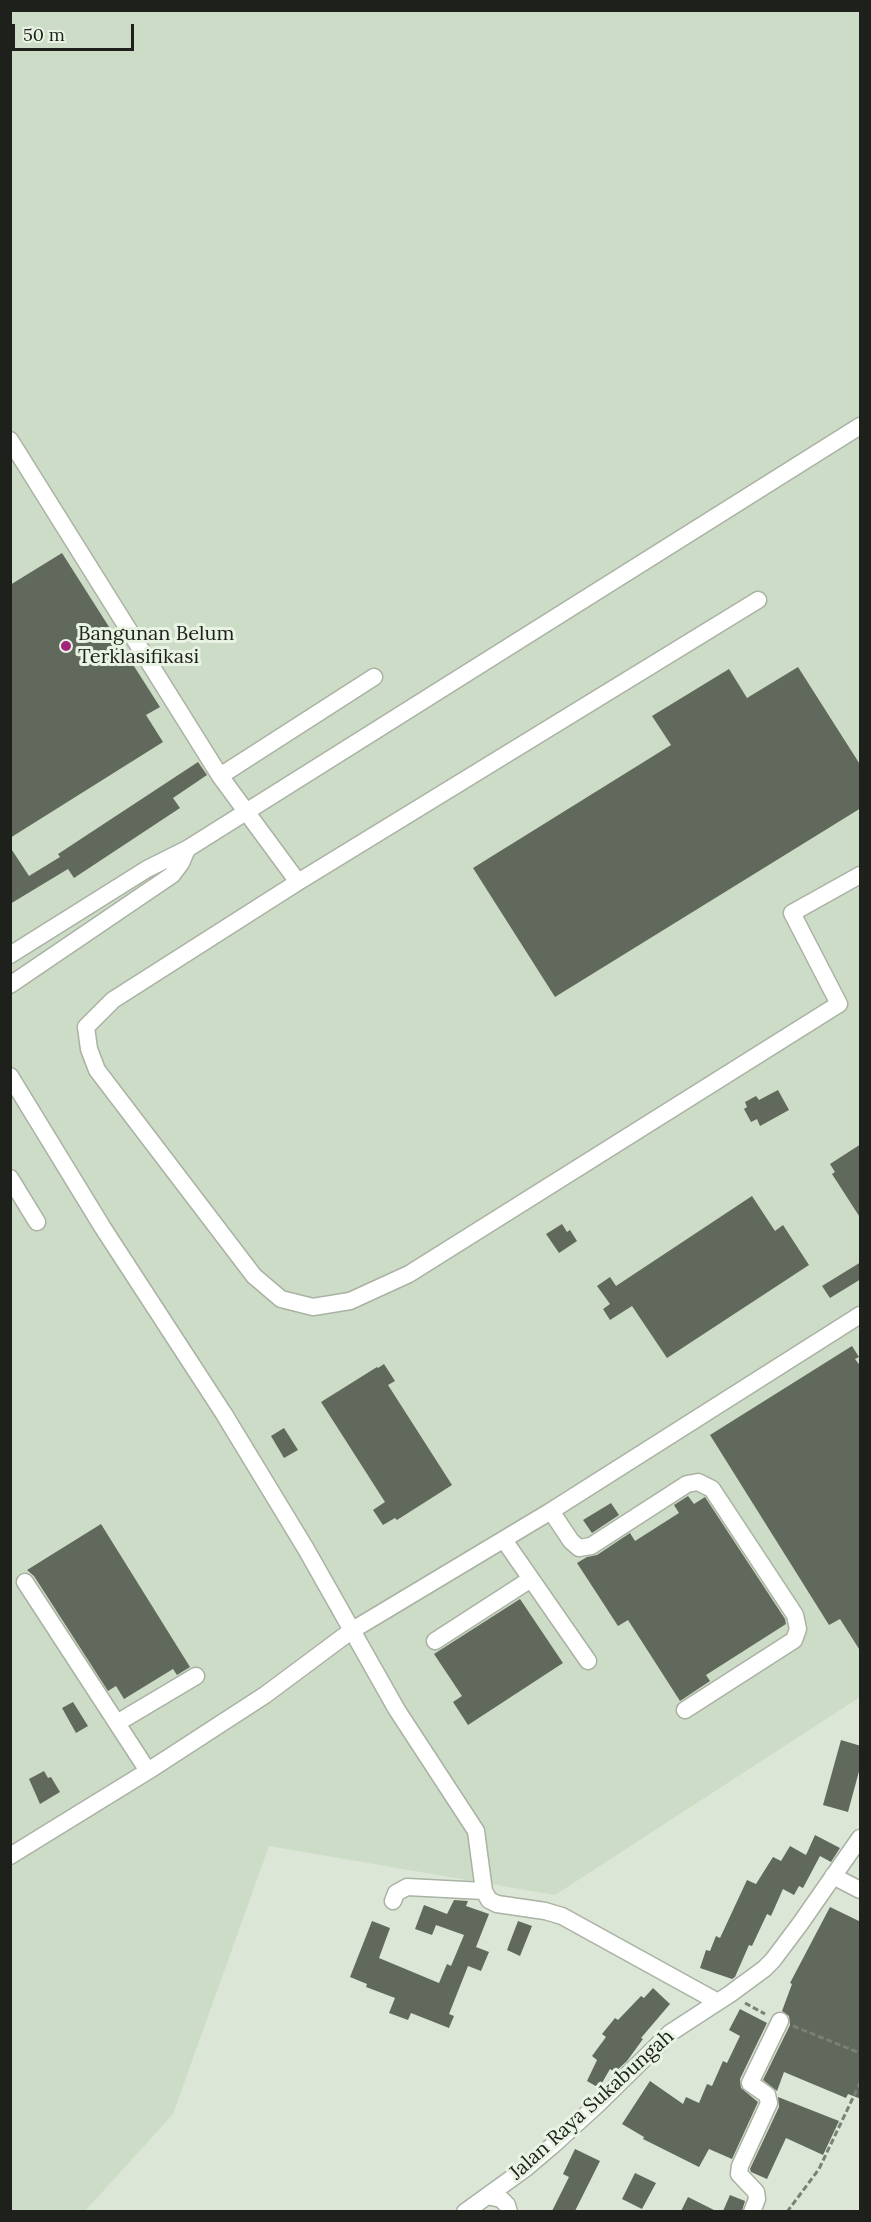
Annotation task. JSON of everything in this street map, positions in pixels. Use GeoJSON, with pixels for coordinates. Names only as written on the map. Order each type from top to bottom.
{"type":"FeatureCollection","features":[{"type":"Feature","properties":{"kind":"street"},"geometry":{"type":"LineString","coordinates":[[10,955],[147,869],[187,849],[861,426]]}},
{"type":"Feature","properties":{"kind":"street"},"geometry":{"type":"LineString","coordinates":[[10,440],[220,776],[298,882]]}},
{"type":"Feature","properties":{"kind":"street"},"geometry":{"type":"LineString","coordinates":[[758,600],[298,882],[113,1000],[86,1027],[89,1049],[97,1070],[254,1276],[280,1299],[313,1307],[350,1301],[409,1274],[839,1004],[792,912],[861,874]]}},
{"type":"Feature","properties":{"kind":"street"},"geometry":{"type":"LineString","coordinates":[[220,776],[374,677]]}},
{"type":"Feature","properties":{"kind":"street"},"geometry":{"type":"LineString","coordinates":[[10,984],[172,875],[187,849]]}},
{"type":"Feature","properties":{"kind":"street"},"geometry":{"type":"LineString","coordinates":[[10,1076],[103,1228],[224,1414],[306,1549],[397,1710],[476,1831],[484,1891],[489,1900],[497,1904],[545,1911],[562,1916],[718,2002]]}},
{"type":"Feature","properties":{"kind":"street"},"geometry":{"type":"LineString","coordinates":[[10,1178],[37,1222]]}},
{"type":"Feature","properties":{"kind":"street"},"geometry":{"type":"LineString","coordinates":[[10,1856],[148,1771],[265,1695],[351,1631],[551,1511],[861,1316]]}},
{"type":"Feature","properties":{"kind":"street"},"geometry":{"type":"LineString","coordinates":[[551,1511],[579,1548],[591,1546],[687,1484],[698,1482],[712,1489],[795,1615],[798,1629],[794,1640],[686,1710]]}},
{"type":"Feature","properties":{"kind":"street"},"geometry":{"type":"LineString","coordinates":[[504,1540],[588,1661]]}},
{"type":"Feature","properties":{"kind":"street"},"geometry":{"type":"LineString","coordinates":[[435,1641],[531,1579]]}},
{"type":"Feature","properties":{"kind":"street"},"geometry":{"type":"LineString","coordinates":[[25,1582],[148,1771]]}},
{"type":"Feature","properties":{"kind":"street"},"geometry":{"type":"LineString","coordinates":[[117,1723],[196,1676]]}},
{"type":"Feature","properties":{"kind":"street","name":"Jalan Raya Sukabungah"},"geometry":{"type":"LineString","coordinates":[[465,2211],[526,2168],[580,2121],[670,2033],[764,1969],[773,1960],[861,1838]]}},
{"type":"Feature","properties":{"kind":"street"},"geometry":{"type":"LineString","coordinates":[[833,1876],[861,1890]]}},
{"type":"Feature","properties":{"kind":"street"},"geometry":{"type":"LineString","coordinates":[[393,1901],[396,1893],[407,1887],[484,1891]]}},
{"type":"Feature","properties":{"kind":"street"},"geometry":{"type":"LineString","coordinates":[[752,2211],[757,2199],[756,2192],[739,2174],[769,2103],[767,2095],[752,2086],[751,2080],[780,2021]]}},
{"type":"Feature","properties":{"kind":"street"},"geometry":{"type":"LineString","coordinates":[[487,2196],[501,2199],[509,2211]]}},
{"type":"Feature","properties":{"kind":"path"},"geometry":{"type":"LineString","coordinates":[[787,2211],[819,2169],[861,2084]]}},
{"type":"Feature","properties":{"kind":"shaded area"},"geometry":{"type":"Polygon","coordinates":[[[11,11],[860,11],[860,1697],[555,1895],[269,1846],[173,2114],[85,2211],[11,2212],[11,11]]]}},
{"type":"Feature","properties":{"kind":"building","name":"Bangunan Belum Terklasifikasi"},"geometry":{"type":"Polygon","coordinates":[[[62,553],[160,707],[146,715],[163,742],[10,838],[10,585],[62,553]]]}},
{"type":"Feature","properties":{"kind":"building"},"geometry":{"type":"Polygon","coordinates":[[[798,667],[861,766],[861,808],[555,997],[473,868],[671,745],[652,716],[729,669],[747,698],[798,667]]]}},
{"type":"Feature","properties":{"kind":"building"},"geometry":{"type":"Polygon","coordinates":[[[198,762],[207,775],[173,798],[180,808],[74,878],[68,869],[10,904],[10,847],[29,876],[60,857],[58,854],[198,762]]]}},
{"type":"Feature","properties":{"kind":"building"},"geometry":{"type":"Polygon","coordinates":[[[778,1090],[789,1110],[760,1126],[757,1119],[751,1122],[744,1109],[747,1107],[745,1102],[756,1096],[759,1100],[778,1090]]]}},
{"type":"Feature","properties":{"kind":"building"},"geometry":{"type":"Polygon","coordinates":[[[861,1144],[861,1219],[832,1174],[835,1172],[830,1164],[861,1144]]]}},
{"type":"Feature","properties":{"kind":"building"},"geometry":{"type":"Polygon","coordinates":[[[752,1196],[775,1231],[783,1225],[809,1265],[667,1358],[632,1306],[610,1320],[603,1309],[610,1304],[597,1286],[610,1277],[616,1286],[752,1196]]]}},
{"type":"Feature","properties":{"kind":"building"},"geometry":{"type":"Polygon","coordinates":[[[562,1224],[567,1232],[570,1230],[577,1241],[559,1253],[546,1234],[562,1224]]]}},
{"type":"Feature","properties":{"kind":"building"},"geometry":{"type":"Polygon","coordinates":[[[861,1262],[861,1279],[830,1298],[822,1286],[861,1262]]]}},
{"type":"Feature","properties":{"kind":"building"},"geometry":{"type":"Polygon","coordinates":[[[852,1346],[859,1357],[855,1359],[861,1367],[861,1652],[840,1619],[829,1625],[710,1435],[852,1346]]]}},
{"type":"Feature","properties":{"kind":"building"},"geometry":{"type":"Polygon","coordinates":[[[384,1364],[395,1381],[388,1385],[452,1485],[397,1520],[395,1518],[383,1525],[373,1510],[385,1502],[321,1402],[384,1364]]]}},
{"type":"Feature","properties":{"kind":"building"},"geometry":{"type":"Polygon","coordinates":[[[284,1428],[298,1450],[284,1458],[271,1436],[284,1428]]]}},
{"type":"Feature","properties":{"kind":"building"},"geometry":{"type":"Polygon","coordinates":[[[688,1496],[694,1504],[705,1497],[785,1619],[786,1624],[706,1675],[710,1681],[680,1701],[628,1620],[618,1626],[577,1563],[587,1557],[597,1555],[630,1533],[635,1541],[679,1513],[674,1505],[688,1496]]]}},
{"type":"Feature","properties":{"kind":"building"},"geometry":{"type":"Polygon","coordinates":[[[611,1503],[619,1515],[592,1533],[583,1520],[611,1503]]]}},
{"type":"Feature","properties":{"kind":"building"},"geometry":{"type":"Polygon","coordinates":[[[101,1524],[190,1667],[177,1675],[173,1669],[124,1699],[116,1686],[108,1691],[34,1576],[27,1570],[101,1524]]]}},
{"type":"Feature","properties":{"kind":"building"},"geometry":{"type":"Polygon","coordinates":[[[520,1599],[563,1663],[468,1725],[453,1702],[462,1696],[434,1654],[520,1599]]]}},
{"type":"Feature","properties":{"kind":"building"},"geometry":{"type":"Polygon","coordinates":[[[73,1702],[88,1726],[76,1733],[62,1708],[73,1702]]]}},
{"type":"Feature","properties":{"kind":"building"},"geometry":{"type":"Polygon","coordinates":[[[841,1740],[861,1746],[861,1764],[848,1812],[823,1805],[841,1740]]]}},
{"type":"Feature","properties":{"kind":"building"},"geometry":{"type":"Polygon","coordinates":[[[44,1771],[48,1778],[51,1777],[60,1792],[40,1804],[29,1779],[44,1771]]]}},
{"type":"Feature","properties":{"kind":"building"},"geometry":{"type":"Polygon","coordinates":[[[815,1835],[840,1848],[831,1862],[820,1856],[803,1888],[799,1886],[794,1895],[783,1889],[771,1916],[767,1914],[752,1946],[749,1945],[735,1977],[732,1979],[700,1968],[706,1950],[710,1951],[716,1936],[720,1938],[747,1880],[756,1884],[773,1857],[781,1861],[790,1846],[806,1855],[815,1835]]]}},
{"type":"Feature","properties":{"kind":"building"},"geometry":{"type":"Polygon","coordinates":[[[454,1900],[468,1901],[466,1906],[489,1914],[476,1947],[489,1952],[481,1971],[468,1966],[449,2014],[454,2016],[449,2028],[411,2013],[408,2020],[389,2013],[395,1998],[366,1987],[367,1984],[350,1977],[372,1921],[390,1928],[379,1958],[439,1983],[447,1964],[451,1966],[464,1935],[436,1925],[432,1935],[415,1929],[424,1905],[447,1914],[454,1900]]]}},
{"type":"Feature","properties":{"kind":"building"},"geometry":{"type":"Polygon","coordinates":[[[830,1907],[861,1922],[861,2099],[848,2094],[846,2098],[784,2072],[777,2091],[763,2080],[790,2025],[789,2016],[782,2011],[792,1984],[790,1983],[830,1907]]]}},
{"type":"Feature","properties":{"kind":"building"},"geometry":{"type":"Polygon","coordinates":[[[518,1921],[532,1926],[520,1956],[507,1950],[518,1921]]]}},
{"type":"Feature","properties":{"kind":"building"},"geometry":{"type":"Polygon","coordinates":[[[653,1988],[670,2004],[641,2038],[643,2039],[627,2061],[615,2072],[610,2069],[599,2088],[587,2081],[597,2060],[592,2056],[606,2037],[602,2034],[615,2018],[618,2020],[641,1996],[644,1998],[653,1988]]]}},
{"type":"Feature","properties":{"kind":"building"},"geometry":{"type":"Polygon","coordinates":[[[740,2009],[767,2023],[740,2079],[741,2088],[758,2102],[732,2159],[709,2149],[699,2167],[643,2139],[644,2137],[622,2124],[650,2081],[683,2104],[686,2097],[699,2103],[707,2084],[712,2086],[723,2061],[727,2063],[740,2036],[729,2030],[740,2009]]]}},
{"type":"Feature","properties":{"kind":"building"},"geometry":{"type":"Polygon","coordinates":[[[778,2097],[839,2121],[823,2155],[786,2138],[767,2179],[751,2172],[750,2169],[779,2107],[778,2097]]]}},
{"type":"Feature","properties":{"kind":"building"},"geometry":{"type":"Polygon","coordinates":[[[575,2149],[600,2161],[575,2211],[552,2211],[569,2177],[563,2174],[575,2149]]]}},
{"type":"Feature","properties":{"kind":"building"},"geometry":{"type":"Polygon","coordinates":[[[635,2173],[656,2183],[642,2209],[622,2199],[635,2173]]]}},
{"type":"Feature","properties":{"kind":"building"},"geometry":{"type":"Polygon","coordinates":[[[730,2195],[745,2201],[742,2211],[723,2211],[730,2195]]]}},
{"type":"Feature","properties":{"kind":"building"},"geometry":{"type":"Polygon","coordinates":[[[688,2197],[716,2211],[681,2211],[688,2197]]]}},
{"type":"Feature","properties":{"kind":"place","name":"Bangunan Belum Terklasifikasi"},"geometry":{"type":"Point","coordinates":[66,646]}}]}
